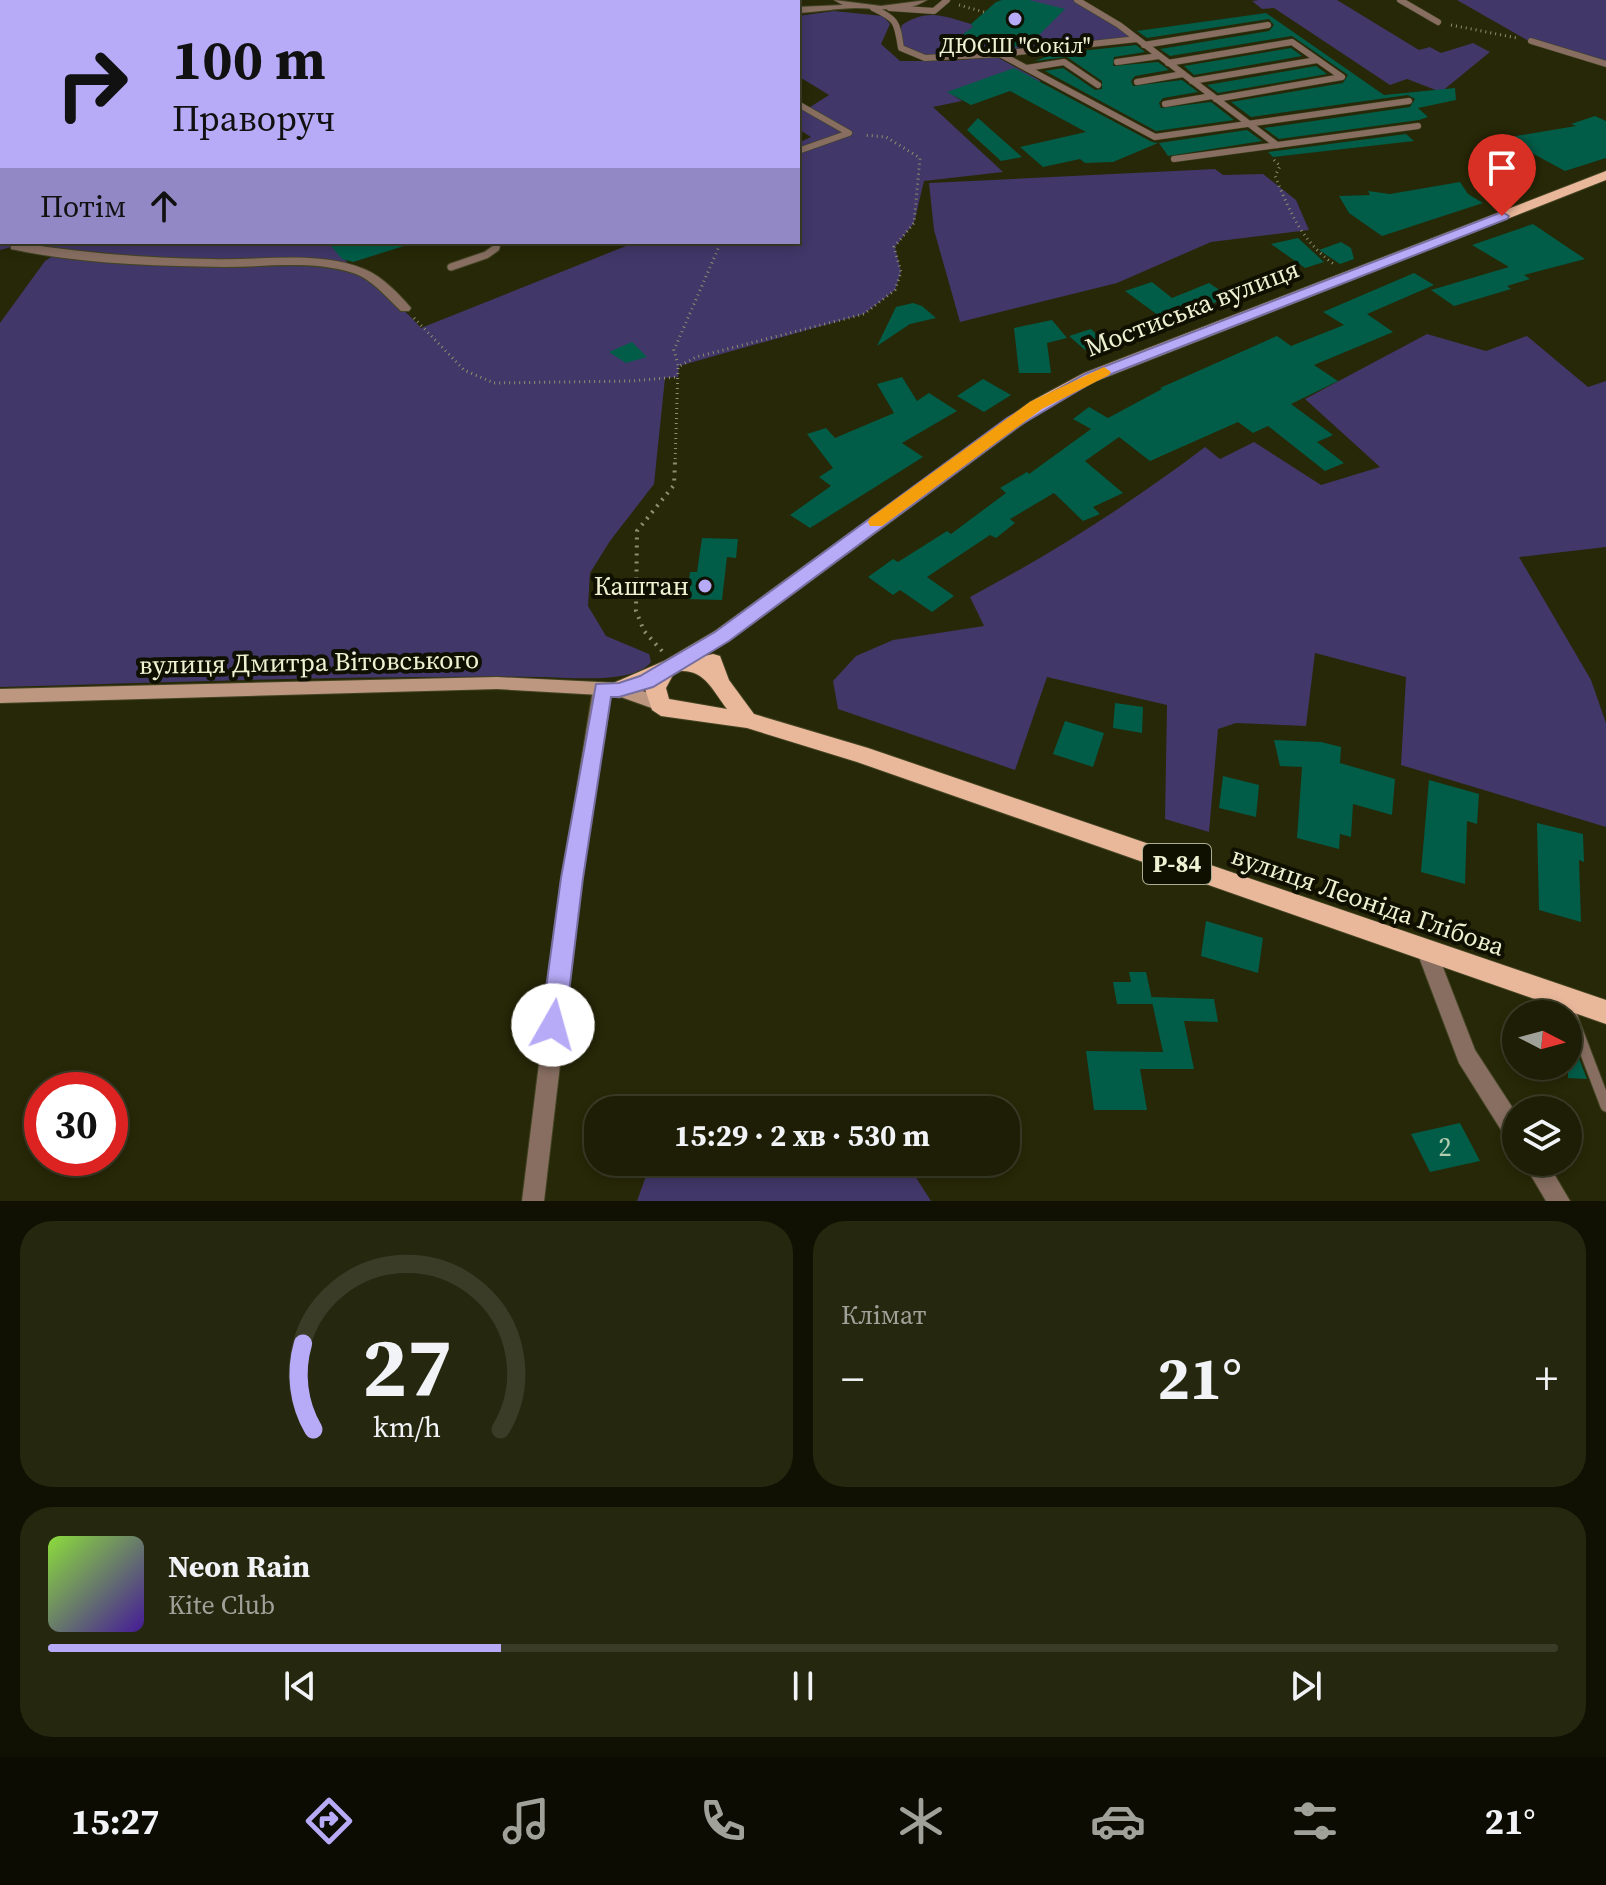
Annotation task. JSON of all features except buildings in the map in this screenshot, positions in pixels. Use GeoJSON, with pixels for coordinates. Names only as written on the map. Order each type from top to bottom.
{"type":"FeatureCollection","features":[{"type":"Feature","properties":{"kind":"main road","name":"Мостиська вулиця"},"geometry":{"type":"LineString","coordinates":[[611,690],[646,682],[722,636],[1036,406],[1090,377],[1606,175]]}},
{"type":"Feature","properties":{"kind":"main road"},"geometry":{"type":"LineString","coordinates":[[722,636],[715,648],[718,678],[717,709],[696,715],[669,710],[660,704],[655,688],[669,666],[690,660],[707,666],[718,678],[747,720]]}},
{"type":"Feature","properties":{"kind":"main road","name":"вулиця Дмитра Вітовського"},"geometry":{"type":"LineString","coordinates":[[0,696],[497,683],[611,690],[660,704]]}},
{"type":"Feature","properties":{"kind":"main road","name":"вулиця Леоніда Глібова"},"geometry":{"type":"LineString","coordinates":[[696,715],[747,720],[860,754],[1606,1012]]}},
{"type":"Feature","properties":{"kind":"street"},"geometry":{"type":"LineString","coordinates":[[801,9],[813,0]]}},
{"type":"Feature","properties":{"kind":"street"},"geometry":{"type":"LineString","coordinates":[[839,0],[873,8],[918,4]]}},
{"type":"Feature","properties":{"kind":"street"},"geometry":{"type":"LineString","coordinates":[[801,9],[860,6]]}},
{"type":"Feature","properties":{"kind":"street"},"geometry":{"type":"LineString","coordinates":[[0,250],[21,244],[57,253],[212,263],[279,262],[355,269],[367,274],[405,308]]}},
{"type":"Feature","properties":{"kind":"street"},"geometry":{"type":"LineString","coordinates":[[533,1201],[572,878],[611,690]]}},
{"type":"Feature","properties":{"kind":"street"},"geometry":{"type":"LineString","coordinates":[[1427,952],[1467,1056],[1502,1111]]}},
{"type":"Feature","properties":{"kind":"street"},"geometry":{"type":"LineString","coordinates":[[1543,1176],[1559,1201]]}},
{"type":"Feature","properties":{"kind":"lane"},"geometry":{"type":"LineString","coordinates":[[898,26],[918,4],[934,11],[947,0]]}},
{"type":"Feature","properties":{"kind":"lane"},"geometry":{"type":"LineString","coordinates":[[1077,0],[1137,39],[1277,145]]}},
{"type":"Feature","properties":{"kind":"lane"},"geometry":{"type":"LineString","coordinates":[[1400,0],[1438,22]]}},
{"type":"Feature","properties":{"kind":"lane"},"geometry":{"type":"LineString","coordinates":[[873,8],[888,14],[898,26],[901,48],[917,56],[945,58],[1000,54],[1077,48],[1137,39]]}},
{"type":"Feature","properties":{"kind":"lane"},"geometry":{"type":"LineString","coordinates":[[1144,45],[1268,25]]}},
{"type":"Feature","properties":{"kind":"lane"},"geometry":{"type":"LineString","coordinates":[[1531,41],[1606,64]]}},
{"type":"Feature","properties":{"kind":"lane"},"geometry":{"type":"LineString","coordinates":[[1165,104],[1342,77],[1292,42],[1168,63]]}},
{"type":"Feature","properties":{"kind":"lane"},"geometry":{"type":"LineString","coordinates":[[1000,54],[1155,137],[1409,101]]}},
{"type":"Feature","properties":{"kind":"lane"},"geometry":{"type":"LineString","coordinates":[[1117,62],[1159,56]]}},
{"type":"Feature","properties":{"kind":"lane"},"geometry":{"type":"LineString","coordinates":[[1192,81],[1317,60]]}},
{"type":"Feature","properties":{"kind":"lane"},"geometry":{"type":"LineString","coordinates":[[1027,68],[1064,62],[1098,85]]}},
{"type":"Feature","properties":{"kind":"lane"},"geometry":{"type":"LineString","coordinates":[[1137,82],[1183,74]]}},
{"type":"Feature","properties":{"kind":"lane"},"geometry":{"type":"LineString","coordinates":[[800,105],[849,133]]}},
{"type":"Feature","properties":{"kind":"lane"},"geometry":{"type":"LineString","coordinates":[[1174,159],[1418,126]]}},
{"type":"Feature","properties":{"kind":"lane"},"geometry":{"type":"LineString","coordinates":[[800,150],[849,133]]}},
{"type":"Feature","properties":{"kind":"lane"},"geometry":{"type":"LineString","coordinates":[[451,267],[490,253],[497,244]]}},
{"type":"Feature","properties":{"kind":"lane"},"geometry":{"type":"LineString","coordinates":[[1565,997],[1606,1106]]}},
{"type":"Feature","properties":{"kind":"path"},"geometry":{"type":"LineString","coordinates":[[961,0],[956,5],[984,12]]}},
{"type":"Feature","properties":{"kind":"path"},"geometry":{"type":"LineString","coordinates":[[1438,22],[1531,41]]}},
{"type":"Feature","properties":{"kind":"path"},"geometry":{"type":"LineString","coordinates":[[678,367],[696,357],[864,314],[895,290],[901,272],[894,247],[914,223],[920,158],[886,137],[849,133]]}},
{"type":"Feature","properties":{"kind":"path"},"geometry":{"type":"LineString","coordinates":[[1277,145],[1265,151],[1280,166],[1275,176],[1299,234],[1312,250],[1352,276]]}},
{"type":"Feature","properties":{"kind":"path"},"geometry":{"type":"LineString","coordinates":[[669,666],[644,631],[636,611],[637,531],[674,485],[678,367],[674,350],[720,244]]}},
{"type":"Feature","properties":{"kind":"path"},"geometry":{"type":"LineString","coordinates":[[405,308],[464,370],[494,383],[678,377]]}},
{"type":"Feature","properties":{"kind":"shaded area"},"geometry":{"type":"Polygon","coordinates":[[[1029,0],[1077,0],[1137,39],[1077,48],[925,58],[907,53],[898,39],[902,25],[920,17],[936,15],[973,27],[953,43],[973,48],[988,35],[1031,43],[1029,0]]]}},
{"type":"Feature","properties":{"kind":"shaded area"},"geometry":{"type":"Polygon","coordinates":[[[1337,0],[1419,50],[1430,47],[1441,53],[1473,43],[1490,52],[1441,92],[1407,79],[1390,85],[1274,8],[1262,9],[1252,1],[1337,0]]]}},
{"type":"Feature","properties":{"kind":"shaded area"},"geometry":{"type":"Polygon","coordinates":[[[1457,0],[1606,0],[1606,64],[1527,40],[1457,0]]]}},
{"type":"Feature","properties":{"kind":"shaded area"},"geometry":{"type":"Polygon","coordinates":[[[834,11],[883,16],[890,24],[881,44],[900,61],[997,57],[1041,81],[948,92],[962,101],[933,107],[1003,172],[924,181],[914,223],[895,247],[901,272],[895,290],[864,314],[679,366],[678,377],[665,378],[654,484],[610,541],[590,573],[588,606],[606,636],[649,654],[651,662],[630,674],[599,678],[338,678],[0,687],[0,323],[45,261],[56,254],[15,246],[0,250],[0,244],[330,244],[421,328],[631,244],[800,244],[800,142],[811,137],[800,130],[800,105],[807,109],[829,95],[800,77],[800,16],[834,11]]]}},
{"type":"Feature","properties":{"kind":"shaded area"},"geometry":{"type":"Polygon","coordinates":[[[1215,169],[1223,175],[1263,174],[1296,200],[1309,230],[1211,242],[1117,283],[960,322],[934,230],[929,183],[1215,169]]]}},
{"type":"Feature","properties":{"kind":"shaded area"},"geometry":{"type":"Polygon","coordinates":[[[1427,334],[1486,351],[1527,336],[1588,387],[1606,381],[1606,547],[1519,557],[1591,680],[1606,723],[1606,827],[1401,765],[1406,677],[1315,653],[1306,726],[1236,723],[1218,729],[1209,832],[1165,819],[1167,705],[1047,677],[1015,770],[838,709],[833,681],[856,656],[893,640],[984,626],[970,597],[1090,527],[1205,447],[1220,459],[1254,442],[1321,485],[1380,467],[1305,399],[1427,334]]]}},
{"type":"Feature","properties":{"kind":"shaded area"},"geometry":{"type":"Polygon","coordinates":[[[646,1176],[915,1176],[931,1201],[637,1201],[646,1176]]]}},
{"type":"Feature","properties":{"kind":"slow traffic"},"geometry":{"type":"LineString","coordinates":[[876,522],[1036,406],[1104,372]]}},
{"type":"Feature","properties":{"kind":"place","name":"ДЮСШ \"Сокіл\""},"geometry":{"type":"Point","coordinates":[1015,19]}},
{"type":"Feature","properties":{"kind":"place","name":"Каштан"},"geometry":{"type":"Point","coordinates":[705,586]}},
{"type":"Feature","properties":{"kind":"route"},"geometry":{"type":"LineString","coordinates":[[553,1025],[572,878],[602,689],[619,690],[646,682],[722,636],[1013,422],[1090,377],[1502,216]]}}]}
